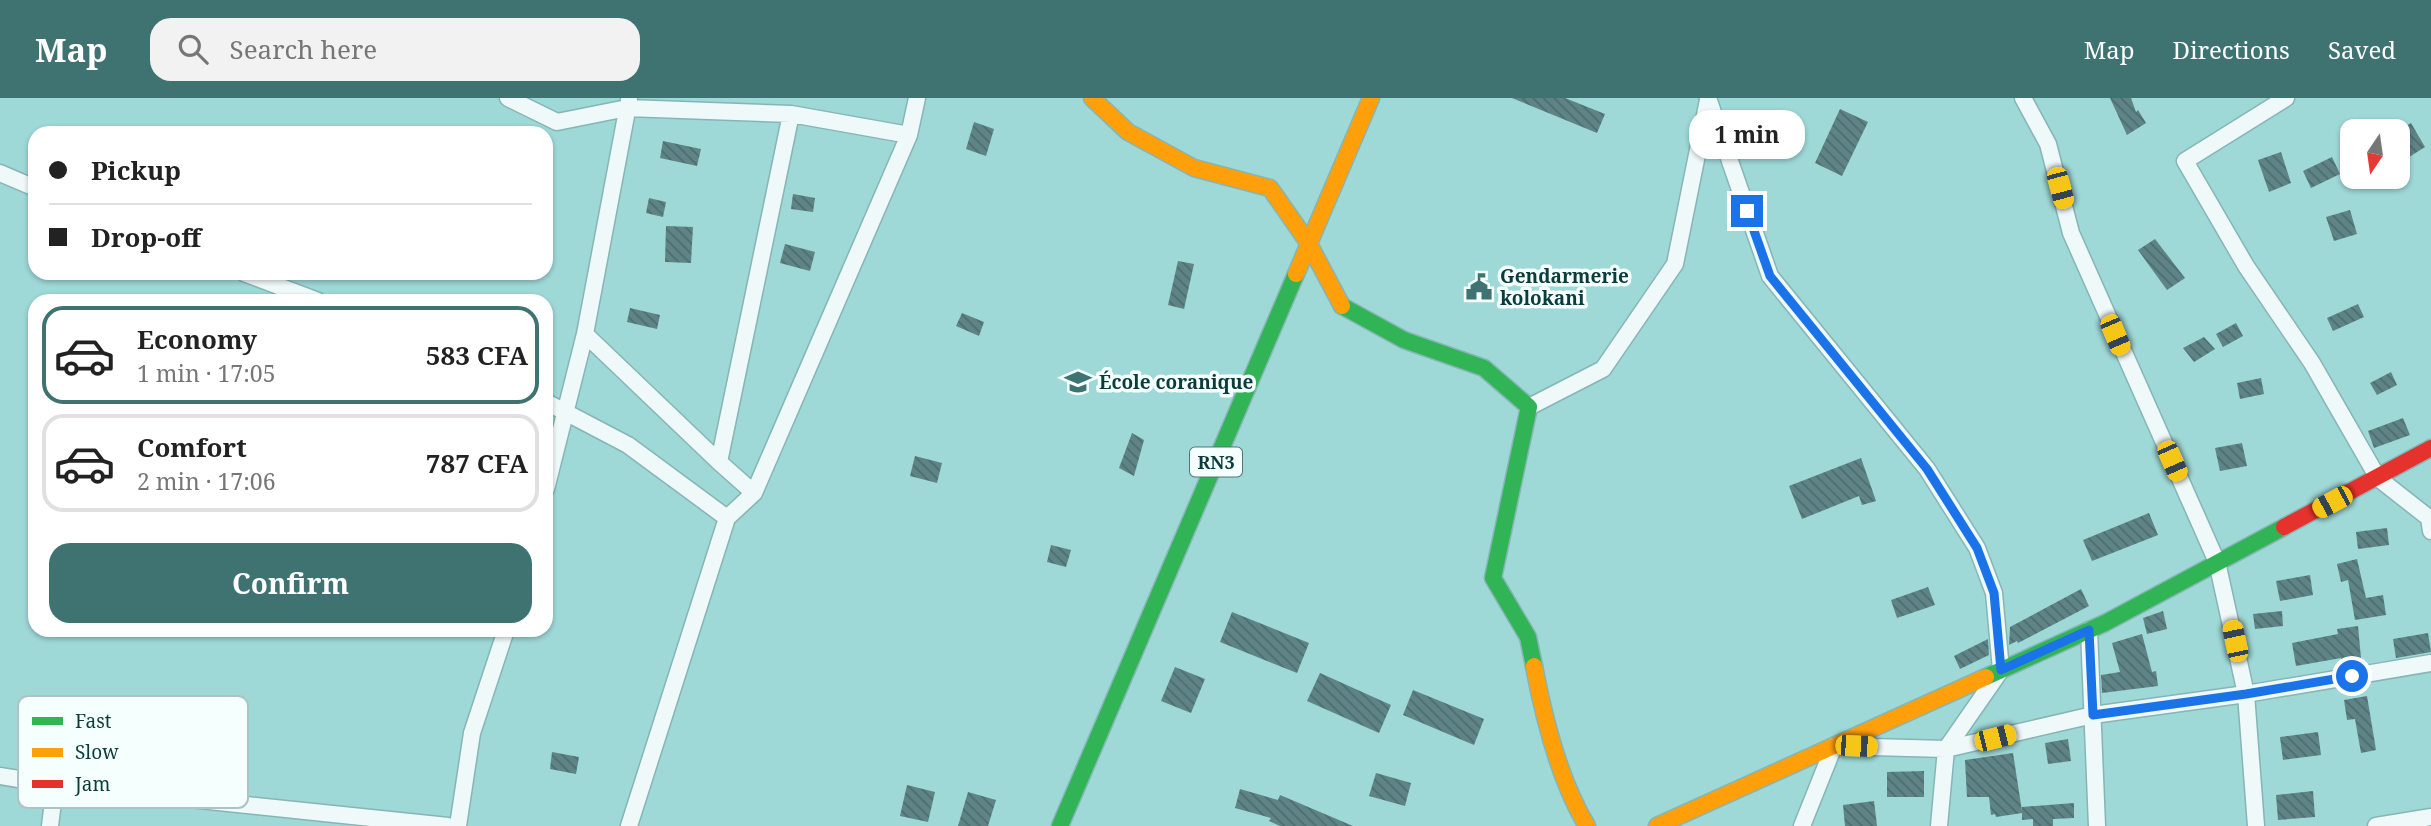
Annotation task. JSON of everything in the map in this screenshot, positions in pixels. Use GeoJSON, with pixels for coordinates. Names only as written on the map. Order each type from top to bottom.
{"type":"FeatureCollection","features":[{"type":"Feature","properties":{"kind":"main road"},"geometry":{"type":"LineString","coordinates":[[1092,98],[1128,132],[1194,168],[1270,188],[1309,244],[1342,306],[1404,340],[1484,368],[1529,407],[1493,578],[1528,637],[1540,698],[1571,800],[1587,826]]}},
{"type":"Feature","properties":{"kind":"main road","name":"RN3"},"geometry":{"type":"LineString","coordinates":[[1060,826],[1371,98]]}},
{"type":"Feature","properties":{"kind":"main road"},"geometry":{"type":"LineString","coordinates":[[1657,826],[2089,630],[2431,448]]}},
{"type":"Feature","properties":{"kind":"street"},"geometry":{"type":"LineString","coordinates":[[508,98],[557,122],[628,103],[791,114],[909,135]]}},
{"type":"Feature","properties":{"kind":"street"},"geometry":{"type":"LineString","coordinates":[[629,826],[727,518],[754,493],[909,135],[917,98]]}},
{"type":"Feature","properties":{"kind":"street"},"geometry":{"type":"LineString","coordinates":[[1529,407],[1603,369],[1675,264],[1708,98],[1770,276],[1927,469],[1977,548],[1994,593],[2001,670],[1946,750],[1939,826]]}},
{"type":"Feature","properties":{"kind":"street"},"geometry":{"type":"LineString","coordinates":[[2023,98],[2048,144],[2071,233],[2217,562],[2246,694],[2256,826]]}},
{"type":"Feature","properties":{"kind":"street"},"geometry":{"type":"LineString","coordinates":[[2286,98],[2185,161],[2246,267],[2312,363],[2378,478],[2428,518],[2431,531]]}},
{"type":"Feature","properties":{"kind":"street"},"geometry":{"type":"LineString","coordinates":[[553,462],[585,334],[628,103]]}},
{"type":"Feature","properties":{"kind":"street"},"geometry":{"type":"LineString","coordinates":[[719,462],[791,114]]}},
{"type":"Feature","properties":{"kind":"street"},"geometry":{"type":"LineString","coordinates":[[0,173],[28,185]]}},
{"type":"Feature","properties":{"kind":"street"},"geometry":{"type":"LineString","coordinates":[[262,280],[300,294]]}},
{"type":"Feature","properties":{"kind":"street"},"geometry":{"type":"LineString","coordinates":[[585,334],[754,493]]}},
{"type":"Feature","properties":{"kind":"street"},"geometry":{"type":"LineString","coordinates":[[553,406],[628,446],[727,518]]}},
{"type":"Feature","properties":{"kind":"street"},"geometry":{"type":"LineString","coordinates":[[2089,630],[2097,826]]}},
{"type":"Feature","properties":{"kind":"street"},"geometry":{"type":"LineString","coordinates":[[458,826],[472,733],[504,637]]}},
{"type":"Feature","properties":{"kind":"street"},"geometry":{"type":"LineString","coordinates":[[1802,826],[1834,746],[1946,750],[2093,715],[2246,694],[2431,663]]}},
{"type":"Feature","properties":{"kind":"street"},"geometry":{"type":"LineString","coordinates":[[0,776],[18,779]]}},
{"type":"Feature","properties":{"kind":"street"},"geometry":{"type":"LineString","coordinates":[[248,805],[448,826]]}},
{"type":"Feature","properties":{"kind":"street"},"geometry":{"type":"LineString","coordinates":[[50,826],[52,808]]}},
{"type":"Feature","properties":{"kind":"street"},"geometry":{"type":"LineString","coordinates":[[2376,826],[2431,817]]}},
{"type":"Feature","properties":{"kind":"building"},"geometry":{"type":"Polygon","coordinates":[[[1512,98],[1565,98],[1605,114],[1597,133],[1512,98]]]}},
{"type":"Feature","properties":{"kind":"building"},"geometry":{"type":"Polygon","coordinates":[[[2110,98],[2131,98],[2136,112],[2138,110],[2146,123],[2127,135],[2110,98]]]}},
{"type":"Feature","properties":{"kind":"building"},"geometry":{"type":"Polygon","coordinates":[[[1840,109],[1868,122],[1842,176],[1815,163],[1840,109]]]}},
{"type":"Feature","properties":{"kind":"building"},"geometry":{"type":"Polygon","coordinates":[[[974,122],[994,129],[986,156],[966,149],[974,122]]]}},
{"type":"Feature","properties":{"kind":"building"},"geometry":{"type":"Polygon","coordinates":[[[2410,124],[2425,147],[2410,156],[2410,124]]]}},
{"type":"Feature","properties":{"kind":"building"},"geometry":{"type":"Polygon","coordinates":[[[663,141],[701,149],[697,166],[660,158],[663,141]]]}},
{"type":"Feature","properties":{"kind":"building"},"geometry":{"type":"Polygon","coordinates":[[[2281,152],[2291,183],[2269,192],[2258,160],[2281,152]]]}},
{"type":"Feature","properties":{"kind":"building"},"geometry":{"type":"Polygon","coordinates":[[[2332,157],[2340,174],[2311,188],[2303,171],[2332,157]]]}},
{"type":"Feature","properties":{"kind":"building"},"geometry":{"type":"Polygon","coordinates":[[[793,194],[815,198],[813,212],[791,209],[793,194]]]}},
{"type":"Feature","properties":{"kind":"building"},"geometry":{"type":"Polygon","coordinates":[[[649,198],[666,202],[663,217],[646,213],[649,198]]]}},
{"type":"Feature","properties":{"kind":"building"},"geometry":{"type":"Polygon","coordinates":[[[2350,210],[2357,234],[2334,241],[2326,217],[2350,210]]]}},
{"type":"Feature","properties":{"kind":"building"},"geometry":{"type":"Polygon","coordinates":[[[666,226],[693,227],[691,263],[665,262],[666,226]]]}},
{"type":"Feature","properties":{"kind":"building"},"geometry":{"type":"Polygon","coordinates":[[[2155,239],[2185,278],[2167,290],[2138,250],[2155,239]]]}},
{"type":"Feature","properties":{"kind":"building"},"geometry":{"type":"Polygon","coordinates":[[[785,244],[815,252],[810,271],[780,263],[785,244]]]}},
{"type":"Feature","properties":{"kind":"building"},"geometry":{"type":"Polygon","coordinates":[[[1178,261],[1194,264],[1184,309],[1168,305],[1178,261]]]}},
{"type":"Feature","properties":{"kind":"building"},"geometry":{"type":"Polygon","coordinates":[[[2358,304],[2364,317],[2333,331],[2327,318],[2358,304]]]}},
{"type":"Feature","properties":{"kind":"building"},"geometry":{"type":"Polygon","coordinates":[[[630,308],[660,315],[657,329],[627,322],[630,308]]]}},
{"type":"Feature","properties":{"kind":"building"},"geometry":{"type":"Polygon","coordinates":[[[962,313],[984,322],[979,336],[956,326],[962,313]]]}},
{"type":"Feature","properties":{"kind":"building"},"geometry":{"type":"Polygon","coordinates":[[[2236,323],[2243,336],[2223,347],[2216,334],[2236,323]]]}},
{"type":"Feature","properties":{"kind":"building"},"geometry":{"type":"Polygon","coordinates":[[[2204,337],[2215,349],[2194,362],[2183,348],[2204,337]]]}},
{"type":"Feature","properties":{"kind":"building"},"geometry":{"type":"Polygon","coordinates":[[[2391,372],[2397,385],[2377,395],[2370,383],[2391,372]]]}},
{"type":"Feature","properties":{"kind":"building"},"geometry":{"type":"Polygon","coordinates":[[[2261,378],[2264,394],[2240,399],[2237,383],[2261,378]]]}},
{"type":"Feature","properties":{"kind":"building"},"geometry":{"type":"Polygon","coordinates":[[[2403,418],[2410,435],[2374,448],[2368,431],[2403,418]]]}},
{"type":"Feature","properties":{"kind":"building"},"geometry":{"type":"Polygon","coordinates":[[[1132,433],[1144,440],[1134,476],[1119,468],[1132,433]]]}},
{"type":"Feature","properties":{"kind":"building"},"geometry":{"type":"Polygon","coordinates":[[[2242,443],[2247,466],[2220,471],[2215,448],[2242,443]]]}},
{"type":"Feature","properties":{"kind":"building"},"geometry":{"type":"Polygon","coordinates":[[[915,456],[942,463],[937,483],[910,476],[915,456]]]}},
{"type":"Feature","properties":{"kind":"building"},"geometry":{"type":"Polygon","coordinates":[[[1861,458],[1876,501],[1862,505],[1859,496],[1802,519],[1789,486],[1861,458]]]}},
{"type":"Feature","properties":{"kind":"building"},"geometry":{"type":"Polygon","coordinates":[[[2149,513],[2158,535],[2092,561],[2083,540],[2149,513]]]}},
{"type":"Feature","properties":{"kind":"building"},"geometry":{"type":"Polygon","coordinates":[[[2387,528],[2389,545],[2358,549],[2356,532],[2387,528]]]}},
{"type":"Feature","properties":{"kind":"building"},"geometry":{"type":"Polygon","coordinates":[[[1051,545],[1071,550],[1066,567],[1047,562],[1051,545]]]}},
{"type":"Feature","properties":{"kind":"building"},"geometry":{"type":"Polygon","coordinates":[[[2357,559],[2366,598],[2383,595],[2386,615],[2355,620],[2348,580],[2341,582],[2337,564],[2357,559]]]}},
{"type":"Feature","properties":{"kind":"building"},"geometry":{"type":"Polygon","coordinates":[[[2310,575],[2313,595],[2280,601],[2276,581],[2310,575]]]}},
{"type":"Feature","properties":{"kind":"building"},"geometry":{"type":"Polygon","coordinates":[[[1928,587],[1935,605],[1897,618],[1891,600],[1928,587]]]}},
{"type":"Feature","properties":{"kind":"building"},"geometry":{"type":"Polygon","coordinates":[[[2081,589],[2089,606],[2018,643],[2017,641],[2009,645],[2010,627],[2081,589]]]}},
{"type":"Feature","properties":{"kind":"building"},"geometry":{"type":"Polygon","coordinates":[[[2163,611],[2167,629],[2147,634],[2143,618],[2163,611]]]}},
{"type":"Feature","properties":{"kind":"building"},"geometry":{"type":"Polygon","coordinates":[[[2282,611],[2283,626],[2255,629],[2253,614],[2282,611]]]}},
{"type":"Feature","properties":{"kind":"building"},"geometry":{"type":"Polygon","coordinates":[[[1232,612],[1309,643],[1297,673],[1220,642],[1232,612]]]}},
{"type":"Feature","properties":{"kind":"building"},"geometry":{"type":"Polygon","coordinates":[[[2358,626],[2361,658],[2341,658],[2296,666],[2292,643],[2338,634],[2337,629],[2358,626]]]}},
{"type":"Feature","properties":{"kind":"building"},"geometry":{"type":"Polygon","coordinates":[[[2428,633],[2431,652],[2396,658],[2393,639],[2428,633]]]}},
{"type":"Feature","properties":{"kind":"building"},"geometry":{"type":"Polygon","coordinates":[[[2142,634],[2152,672],[2156,671],[2158,686],[2102,693],[2101,675],[2120,672],[2112,643],[2142,634]]]}},
{"type":"Feature","properties":{"kind":"building"},"geometry":{"type":"Polygon","coordinates":[[[1988,639],[1989,655],[1960,669],[1954,656],[1988,639]]]}},
{"type":"Feature","properties":{"kind":"building"},"geometry":{"type":"Polygon","coordinates":[[[1175,667],[1205,679],[1191,713],[1161,701],[1175,667]]]}},
{"type":"Feature","properties":{"kind":"building"},"geometry":{"type":"Polygon","coordinates":[[[1320,673],[1391,705],[1379,733],[1307,701],[1320,673]]]}},
{"type":"Feature","properties":{"kind":"building"},"geometry":{"type":"Polygon","coordinates":[[[1413,690],[1484,719],[1474,745],[1403,715],[1413,690]]]}},
{"type":"Feature","properties":{"kind":"building"},"geometry":{"type":"Polygon","coordinates":[[[2367,696],[2376,750],[2361,753],[2355,719],[2347,720],[2344,700],[2367,696]]]}},
{"type":"Feature","properties":{"kind":"building"},"geometry":{"type":"Polygon","coordinates":[[[2318,732],[2321,755],[2283,760],[2280,737],[2318,732]]]}},
{"type":"Feature","properties":{"kind":"building"},"geometry":{"type":"Polygon","coordinates":[[[2068,739],[2071,761],[2048,764],[2045,743],[2068,739]]]}},
{"type":"Feature","properties":{"kind":"building"},"geometry":{"type":"Polygon","coordinates":[[[552,752],[579,757],[576,774],[550,769],[552,752]]]}},
{"type":"Feature","properties":{"kind":"building"},"geometry":{"type":"Polygon","coordinates":[[[2013,753],[2022,811],[2022,807],[2074,803],[2074,818],[2053,819],[2053,826],[2033,826],[2033,819],[2022,820],[2022,813],[1996,817],[1995,814],[1991,815],[1989,797],[1967,797],[1965,760],[2013,753]]]}},
{"type":"Feature","properties":{"kind":"building"},"geometry":{"type":"Polygon","coordinates":[[[1924,771],[1924,797],[1887,797],[1887,772],[1924,771]]]}},
{"type":"Feature","properties":{"kind":"building"},"geometry":{"type":"Polygon","coordinates":[[[1376,773],[1411,783],[1405,806],[1369,796],[1376,773]]]}},
{"type":"Feature","properties":{"kind":"building"},"geometry":{"type":"Polygon","coordinates":[[[907,785],[935,792],[928,822],[900,816],[907,785]]]}},
{"type":"Feature","properties":{"kind":"building"},"geometry":{"type":"Polygon","coordinates":[[[1240,789],[1278,800],[1280,795],[1353,826],[1280,826],[1269,821],[1271,818],[1235,808],[1240,789]]]}},
{"type":"Feature","properties":{"kind":"building"},"geometry":{"type":"Polygon","coordinates":[[[2313,791],[2315,817],[2278,820],[2276,795],[2313,791]]]}},
{"type":"Feature","properties":{"kind":"building"},"geometry":{"type":"Polygon","coordinates":[[[968,792],[996,800],[988,826],[958,826],[968,792]]]}},
{"type":"Feature","properties":{"kind":"building"},"geometry":{"type":"Polygon","coordinates":[[[1874,801],[1877,826],[1845,826],[1843,805],[1874,801]]]}},
{"type":"Feature","properties":{"kind":"traffic: fast"},"geometry":{"type":"LineString","coordinates":[[1060,826],[1296,274]]}},
{"type":"Feature","properties":{"kind":"traffic: fast"},"geometry":{"type":"LineString","coordinates":[[1342,306],[1404,340],[1484,368],[1529,407],[1493,578],[1528,637],[1534,666]]}},
{"type":"Feature","properties":{"kind":"traffic: fast"},"geometry":{"type":"LineString","coordinates":[[1986,677],[2105,623],[2284,527]]}},
{"type":"Feature","properties":{"kind":"traffic: slow"},"geometry":{"type":"LineString","coordinates":[[1092,98],[1128,132],[1194,168],[1270,188],[1309,244],[1342,306]]}},
{"type":"Feature","properties":{"kind":"traffic: slow"},"geometry":{"type":"LineString","coordinates":[[1296,274],[1371,98]]}},
{"type":"Feature","properties":{"kind":"traffic: slow"},"geometry":{"type":"LineString","coordinates":[[1534,666],[1554,749],[1568,789],[1587,826]]}},
{"type":"Feature","properties":{"kind":"traffic: slow"},"geometry":{"type":"LineString","coordinates":[[1657,826],[1986,677]]}},
{"type":"Feature","properties":{"kind":"traffic: jam"},"geometry":{"type":"LineString","coordinates":[[2284,527],[2431,448]]}},
{"type":"Feature","properties":{"kind":"place","name":"Gendarmerie kolokani"},"geometry":{"type":"Point","coordinates":[1479,287]}},
{"type":"Feature","properties":{"kind":"place","name":"École coranique"},"geometry":{"type":"Point","coordinates":[1078,382]}},
{"type":"Feature","properties":{"kind":"route"},"geometry":{"type":"LineString","coordinates":[[1747,211],[1770,276],[1927,469],[1977,548],[1994,593],[2001,670],[2089,630],[2093,715],[2352,676]]}}]}
